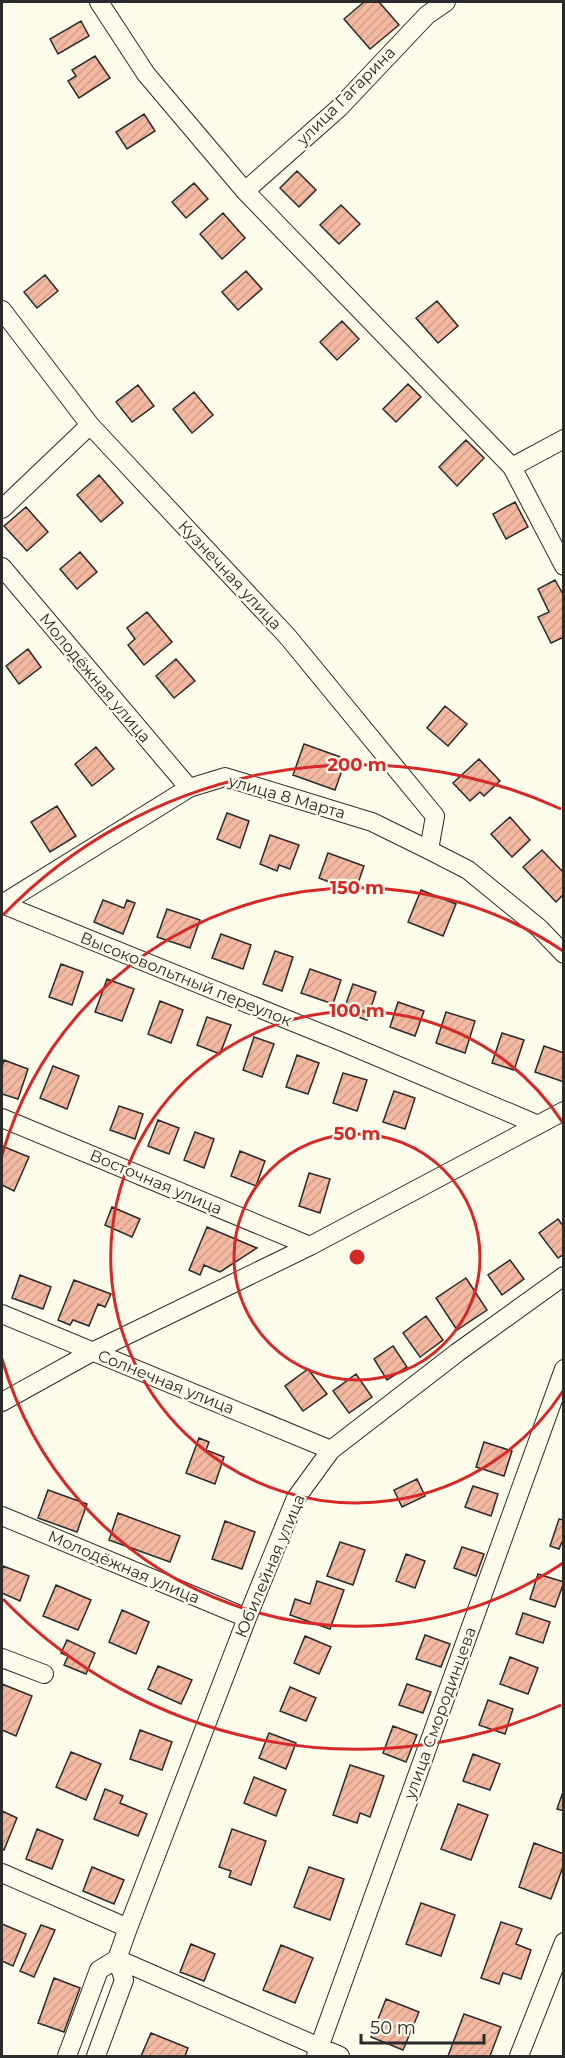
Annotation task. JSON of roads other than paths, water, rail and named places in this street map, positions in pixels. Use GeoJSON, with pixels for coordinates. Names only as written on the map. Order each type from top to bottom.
{"type":"FeatureCollection","features":[{"type":"Feature","properties":{"kind":"street"},"geometry":{"type":"LineString","coordinates":[[99,2],[146,74],[245,191],[512,467],[564,566]]}},
{"type":"Feature","properties":{"kind":"street","name":"улица Гагарина"},"geometry":{"type":"LineString","coordinates":[[245,191],[339,108],[427,15],[446,2]]}},
{"type":"Feature","properties":{"kind":"street","name":"Кузнечная улица"},"geometry":{"type":"LineString","coordinates":[[2,310],[90,425],[288,637],[435,816],[429,849]]}},
{"type":"Feature","properties":{"kind":"street"},"geometry":{"type":"LineString","coordinates":[[2,509],[90,425]]}},
{"type":"Feature","properties":{"kind":"street"},"geometry":{"type":"LineString","coordinates":[[512,467],[564,439]]}},
{"type":"Feature","properties":{"kind":"street","name":"Молодёжная улица"},"geometry":{"type":"LineString","coordinates":[[2,567],[189,788]]}},
{"type":"Feature","properties":{"kind":"street","name":"улица 8 Марта"},"geometry":{"type":"LineString","coordinates":[[2,904],[189,788],[225,777],[372,822],[429,849],[468,870],[539,928],[564,954]]}},
{"type":"Feature","properties":{"kind":"street","name":"Высоковольтный переулок"},"geometry":{"type":"LineString","coordinates":[[2,904],[340,1041],[536,1124]]}},
{"type":"Feature","properties":{"kind":"street"},"geometry":{"type":"LineString","coordinates":[[2,1402],[92,1352],[310,1246],[564,1111]]}},
{"type":"Feature","properties":{"kind":"street","name":"Восточная улица"},"geometry":{"type":"LineString","coordinates":[[2,1118],[310,1246]]}},
{"type":"Feature","properties":{"kind":"street","name":"Юбилейная улица"},"geometry":{"type":"LineString","coordinates":[[96,2056],[124,1980],[117,1959],[128,1928],[247,1618],[296,1498],[332,1449],[458,1352],[564,1276]]}},
{"type":"Feature","properties":{"kind":"street","name":"Солнечная улица"},"geometry":{"type":"LineString","coordinates":[[2,1314],[332,1449]]}},
{"type":"Feature","properties":{"kind":"street","name":"улица Смородинцева"},"geometry":{"type":"LineString","coordinates":[[317,2052],[564,1370]]}},
{"type":"Feature","properties":{"kind":"street","name":"Молодёжная улица"},"geometry":{"type":"LineString","coordinates":[[2,1516],[247,1618]]}},
{"type":"Feature","properties":{"kind":"street"},"geometry":{"type":"LineString","coordinates":[[2,1658],[44,1674]]}},
{"type":"Feature","properties":{"kind":"street"},"geometry":{"type":"LineString","coordinates":[[2,1873],[128,1928]]}},
{"type":"Feature","properties":{"kind":"street"},"geometry":{"type":"LineString","coordinates":[[519,2056],[564,1942]]}},
{"type":"Feature","properties":{"kind":"street"},"geometry":{"type":"LineString","coordinates":[[117,1959],[317,2052],[340,2056]]}},
{"type":"Feature","properties":{"kind":"street","name":"Юбилейная улица"},"geometry":{"type":"LineString","coordinates":[[67,2056],[99,1970],[117,1959]]}}]}
